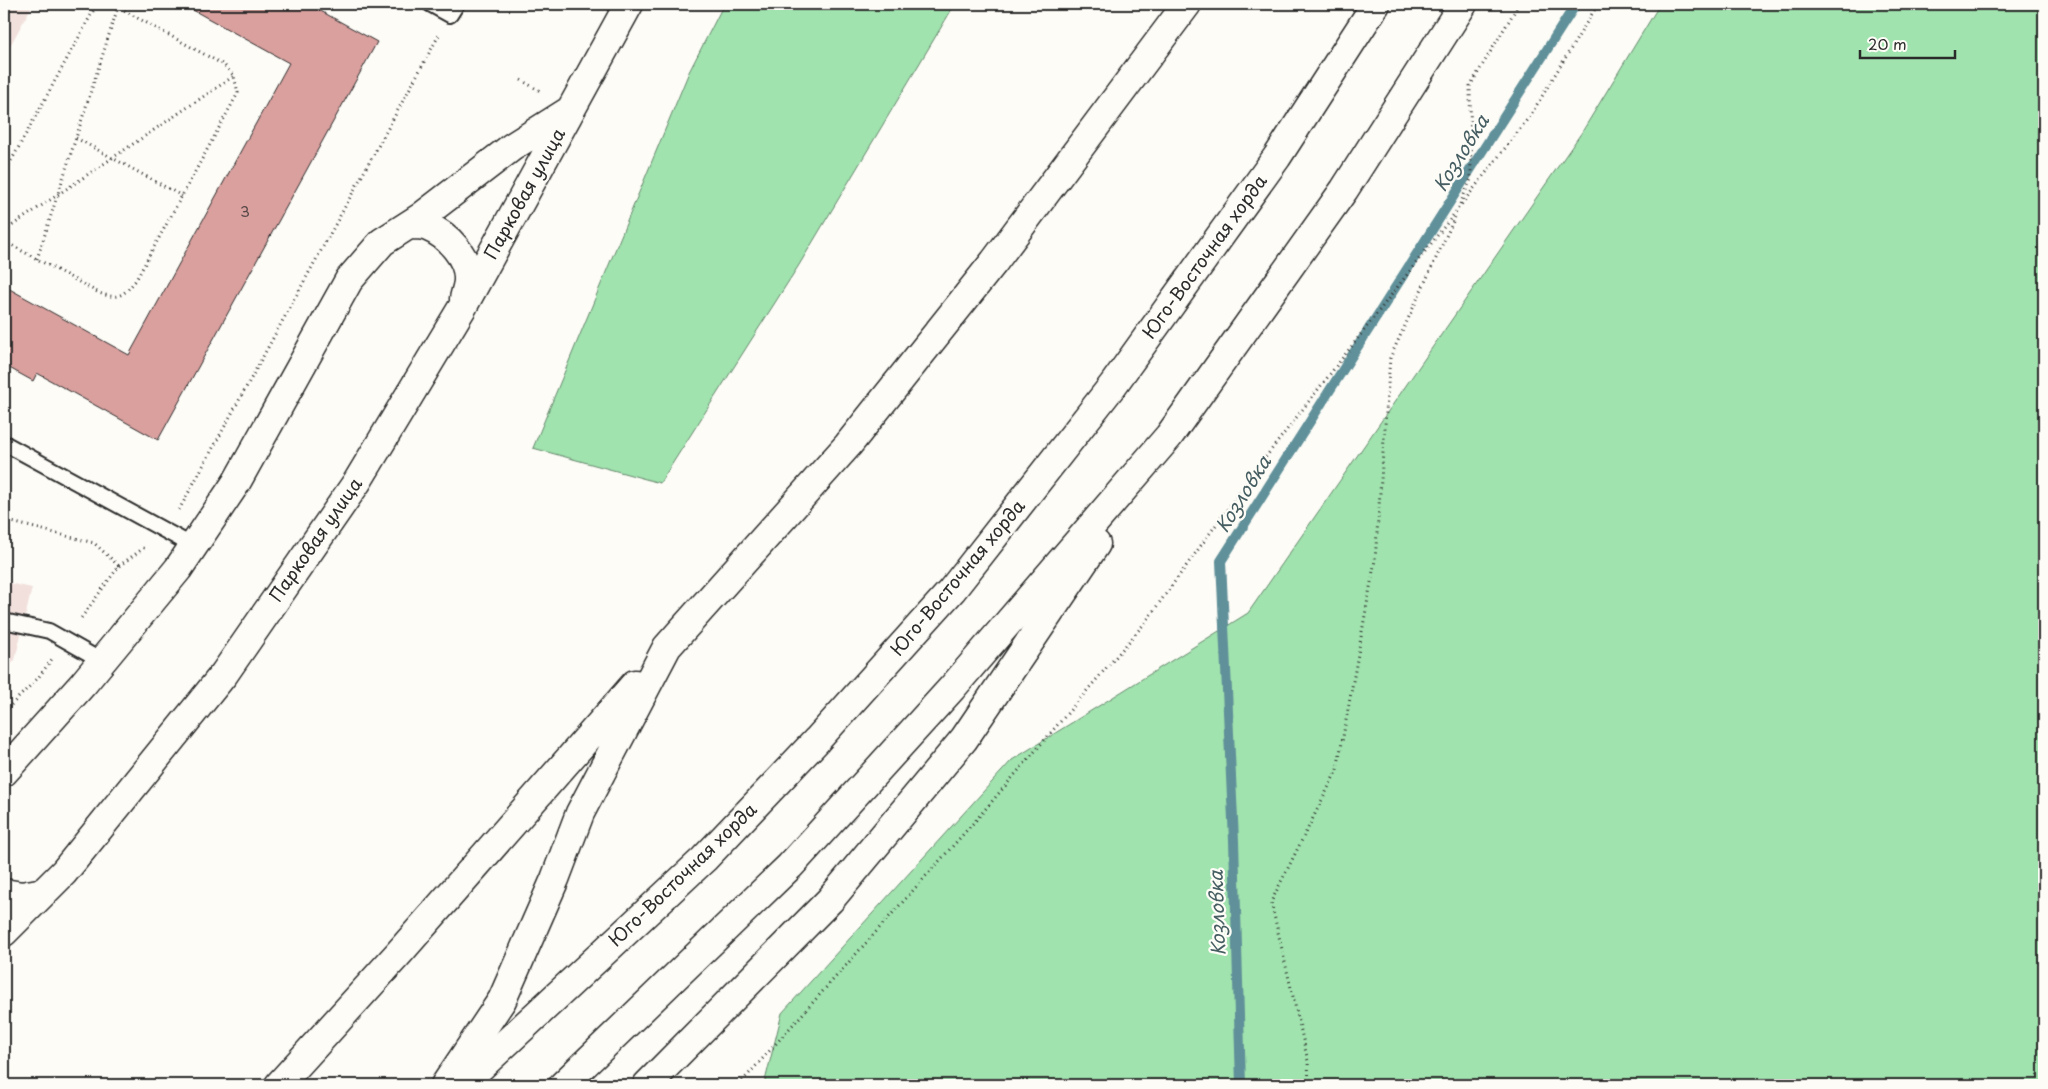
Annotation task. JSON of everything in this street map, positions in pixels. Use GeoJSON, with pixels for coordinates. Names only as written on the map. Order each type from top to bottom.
{"type":"FeatureCollection","features":[{"type":"Feature","properties":{"kind":"street","name":"Парковая улица"},"geometry":{"type":"LineString","coordinates":[[4,932],[64,872],[224,674],[357,482],[462,308],[629,4]]}},
{"type":"Feature","properties":{"kind":"street"},"geometry":{"type":"LineString","coordinates":[[279,1085],[399,953],[848,445],[994,262],[1187,4]]}},
{"type":"Feature","properties":{"kind":"street","name":"Юго-Восточная хорда"},"geometry":{"type":"LineString","coordinates":[[462,1085],[704,859],[817,740],[952,590],[1119,377],[1277,157],[1376,4]]}},
{"type":"Feature","properties":{"kind":"street"},"geometry":{"type":"LineString","coordinates":[[647,1085],[830,900],[964,739],[1169,436],[1344,190],[1463,4]]}},
{"type":"Feature","properties":{"kind":"street","name":"Парковая улица"},"geometry":{"type":"LineString","coordinates":[[4,772],[102,661],[178,569],[236,483],[349,280],[382,242],[409,225],[512,147],[572,109]]}},
{"type":"Feature","properties":{"kind":"street"},"geometry":{"type":"LineString","coordinates":[[409,225],[427,226],[441,234],[454,246],[466,263],[468,280],[462,308]]}},
{"type":"Feature","properties":{"kind":"street"},"geometry":{"type":"LineString","coordinates":[[563,1085],[790,866],[952,688],[1169,436]]}},
{"type":"Feature","properties":{"kind":"street"},"geometry":{"type":"LineString","coordinates":[[445,1085],[502,1000],[555,879],[580,812],[668,647]]}},
{"type":"Feature","properties":{"kind":"street"},"geometry":{"type":"LineString","coordinates":[[4,893],[22,896],[44,892]]}},
{"type":"Feature","properties":{"kind":"lane"},"geometry":{"type":"LineString","coordinates":[[430,4],[454,9]]}},
{"type":"Feature","properties":{"kind":"lane"},"geometry":{"type":"LineString","coordinates":[[4,443],[193,546]]}},
{"type":"Feature","properties":{"kind":"lane"},"geometry":{"type":"LineString","coordinates":[[4,621],[48,631],[102,661]]}},
{"type":"Feature","properties":{"kind":"path"},"geometry":{"type":"LineString","coordinates":[[4,174],[97,4]]}},
{"type":"Feature","properties":{"kind":"path"},"geometry":{"type":"LineString","coordinates":[[4,241],[99,293],[112,297],[124,294],[136,280],[238,93],[234,76],[224,65],[112,4]]}},
{"type":"Feature","properties":{"kind":"path"},"geometry":{"type":"LineString","coordinates":[[1309,1085],[1308,1061],[1271,902],[1337,770],[1375,560],[1390,358],[1471,179],[1470,86],[1519,4]]}},
{"type":"Feature","properties":{"kind":"path"},"geometry":{"type":"LineString","coordinates":[[738,1085],[976,820],[1144,624],[1258,468],[1530,116],[1598,4]]}},
{"type":"Feature","properties":{"kind":"path"},"geometry":{"type":"LineString","coordinates":[[37,259],[118,7]]}},
{"type":"Feature","properties":{"kind":"path"},"geometry":{"type":"LineString","coordinates":[[4,712],[38,678],[119,566],[166,532],[454,9]]}},
{"type":"Feature","properties":{"kind":"path"},"geometry":{"type":"LineString","coordinates":[[4,231],[234,76]]}},
{"type":"Feature","properties":{"kind":"path"},"geometry":{"type":"LineString","coordinates":[[76,138],[182,196]]}},
{"type":"Feature","properties":{"kind":"path"},"geometry":{"type":"LineString","coordinates":[[4,520],[94,543],[119,566]]}},
{"type":"Feature","properties":{"kind":"shaded area"},"geometry":{"type":"Polygon","coordinates":[[[4,4],[33,4],[4,57],[4,4]]]}},
{"type":"Feature","properties":{"kind":"shaded area"},"geometry":{"type":"Polygon","coordinates":[[[4,582],[32,588],[15,660],[4,673],[4,582]]]}},
{"type":"Feature","properties":{"kind":"green space"},"geometry":{"type":"Polygon","coordinates":[[[724,4],[955,4],[799,265],[660,483],[533,448],[689,72],[724,4]]]}},
{"type":"Feature","properties":{"kind":"green space"},"geometry":{"type":"Polygon","coordinates":[[[1660,4],[2044,4],[2044,1085],[764,1085],[782,1013],[1012,760],[1248,613],[1582,132],[1660,4]]]}},
{"type":"Feature","properties":{"kind":"building"},"geometry":{"type":"Polygon","coordinates":[[[182,4],[308,4],[377,42],[158,440],[37,373],[33,381],[4,365],[4,286],[129,355],[289,63],[182,4]]]}},
{"type":"Feature","properties":{"kind":"waterway","name":"Козловка"},"geometry":{"type":"LineString","coordinates":[[1241,1085],[1234,841],[1221,561],[1576,4]]}}]}
